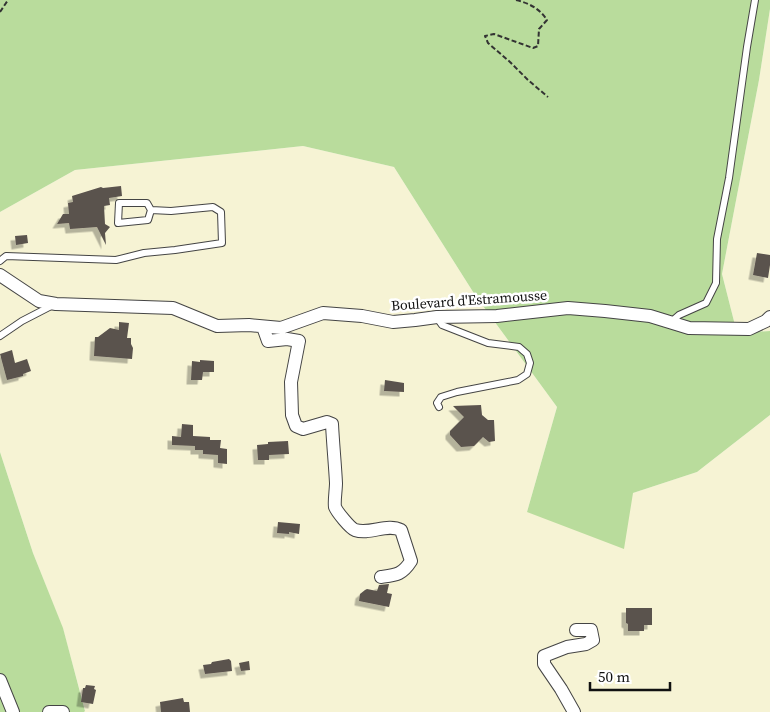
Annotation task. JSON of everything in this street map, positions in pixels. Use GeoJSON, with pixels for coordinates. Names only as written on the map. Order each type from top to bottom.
{"type":"FeatureCollection","features":[{"type":"Feature","properties":{"kind":"street","name":"Boulevard d'Estramousse"},"geometry":{"type":"LineString","coordinates":[[0,275],[39,301],[56,304],[173,308],[217,326],[281,328],[322,313],[362,316],[393,322],[437,317],[497,316],[568,308],[650,316],[689,328],[749,329],[770,317]]}},
{"type":"Feature","properties":{"kind":"street"},"geometry":{"type":"LineString","coordinates":[[263,327],[268,341],[287,339],[299,341],[292,382],[292,416],[296,426],[303,429],[327,422],[332,424],[336,485],[335,507],[344,521],[354,530],[369,531],[387,528],[401,530],[411,561],[405,571],[381,577]]}},
{"type":"Feature","properties":{"kind":"street"},"geometry":{"type":"LineString","coordinates":[[574,712],[544,664],[544,656],[567,647],[586,644],[593,640],[591,630],[576,630]]}},
{"type":"Feature","properties":{"kind":"street"},"geometry":{"type":"LineString","coordinates":[[0,680],[13,712]]}},
{"type":"Feature","properties":{"kind":"street"},"geometry":{"type":"LineString","coordinates":[[49,712],[63,712]]}},
{"type":"Feature","properties":{"kind":"lane"},"geometry":{"type":"LineString","coordinates":[[670,323],[679,315],[706,303],[716,284],[717,239],[729,178],[755,0]]}},
{"type":"Feature","properties":{"kind":"lane"},"geometry":{"type":"LineString","coordinates":[[119,203],[147,203],[151,210],[148,220],[118,223],[119,203]]}},
{"type":"Feature","properties":{"kind":"lane"},"geometry":{"type":"LineString","coordinates":[[0,261],[6,256],[116,260],[144,253],[222,243],[221,212],[212,206],[171,211],[151,210]]}},
{"type":"Feature","properties":{"kind":"lane"},"geometry":{"type":"LineString","coordinates":[[0,336],[22,321],[56,304]]}},
{"type":"Feature","properties":{"kind":"lane"},"geometry":{"type":"LineString","coordinates":[[437,317],[442,325],[488,343],[519,347],[527,354],[530,363],[527,374],[518,380],[441,396],[437,403],[439,407]]}},
{"type":"Feature","properties":{"kind":"path"},"geometry":{"type":"LineString","coordinates":[[0,12],[8,0]]}},
{"type":"Feature","properties":{"kind":"path"},"geometry":{"type":"LineString","coordinates":[[516,0],[542,11],[547,20],[539,30],[538,46],[533,48],[494,34],[485,36],[488,43],[548,97]]}},
{"type":"Feature","properties":{"kind":"shaded area"},"geometry":{"type":"Polygon","coordinates":[[[770,9],[770,331],[737,333],[722,274],[759,80],[770,9]]]}},
{"type":"Feature","properties":{"kind":"shaded area"},"geometry":{"type":"Polygon","coordinates":[[[303,146],[394,167],[475,295],[557,407],[527,512],[633,493],[697,472],[770,415],[770,712],[84,712],[63,629],[33,553],[0,452],[0,212],[75,170],[303,146]]]}},
{"type":"Feature","properties":{"kind":"green space"},"geometry":{"type":"Polygon","coordinates":[[[0,0],[770,0],[759,80],[722,274],[737,333],[770,331],[770,415],[697,472],[633,493],[624,549],[527,512],[557,407],[475,295],[394,167],[303,146],[75,170],[0,212],[0,0]]]}},
{"type":"Feature","properties":{"kind":"green space"},"geometry":{"type":"Polygon","coordinates":[[[0,452],[33,553],[63,628],[84,712],[0,712],[0,452]]]}},
{"type":"Feature","properties":{"kind":"building"},"geometry":{"type":"Polygon","coordinates":[[[121,186],[122,196],[109,198],[110,205],[104,206],[105,224],[110,227],[105,233],[106,245],[97,227],[70,229],[69,223],[57,224],[63,214],[69,214],[68,203],[73,202],[72,196],[101,187],[121,186]]]}},
{"type":"Feature","properties":{"kind":"building"},"geometry":{"type":"Polygon","coordinates":[[[27,235],[28,243],[16,245],[15,236],[27,235]]]}},
{"type":"Feature","properties":{"kind":"building"},"geometry":{"type":"Polygon","coordinates":[[[757,253],[770,255],[768,278],[753,275],[757,253]]]}},
{"type":"Feature","properties":{"kind":"building"},"geometry":{"type":"Polygon","coordinates":[[[119,322],[129,323],[127,338],[131,338],[133,348],[132,359],[94,356],[95,337],[98,337],[110,328],[119,330],[119,322]]]}},
{"type":"Feature","properties":{"kind":"building"},"geometry":{"type":"Polygon","coordinates":[[[12,350],[15,363],[27,359],[31,371],[23,374],[23,376],[7,380],[0,354],[12,350]]]}},
{"type":"Feature","properties":{"kind":"building"},"geometry":{"type":"Polygon","coordinates":[[[200,360],[214,361],[214,372],[203,372],[202,380],[191,380],[192,361],[200,362],[200,360]]]}},
{"type":"Feature","properties":{"kind":"building"},"geometry":{"type":"Polygon","coordinates":[[[385,380],[404,383],[404,392],[384,391],[385,380]]]}},
{"type":"Feature","properties":{"kind":"building"},"geometry":{"type":"Polygon","coordinates":[[[481,405],[482,415],[488,420],[494,420],[495,441],[489,442],[483,437],[474,446],[461,447],[450,435],[450,431],[464,417],[453,406],[481,405]]]}},
{"type":"Feature","properties":{"kind":"building"},"geometry":{"type":"Polygon","coordinates":[[[182,424],[193,425],[193,436],[210,437],[210,440],[221,440],[220,448],[227,449],[227,464],[218,463],[218,455],[203,454],[203,450],[195,450],[195,446],[172,445],[172,436],[181,437],[182,424]]]}},
{"type":"Feature","properties":{"kind":"building"},"geometry":{"type":"Polygon","coordinates":[[[288,441],[289,454],[269,455],[269,460],[258,460],[257,445],[268,444],[268,442],[288,441]]]}},
{"type":"Feature","properties":{"kind":"building"},"geometry":{"type":"Polygon","coordinates":[[[278,522],[300,524],[299,534],[289,532],[289,534],[277,533],[278,522]]]}},
{"type":"Feature","properties":{"kind":"building"},"geometry":{"type":"Polygon","coordinates":[[[389,584],[387,593],[392,594],[389,607],[359,601],[360,594],[365,590],[377,591],[379,585],[389,584]]]}},
{"type":"Feature","properties":{"kind":"building"},"geometry":{"type":"Polygon","coordinates":[[[626,608],[652,608],[652,625],[644,625],[644,631],[628,631],[626,608]]]}},
{"type":"Feature","properties":{"kind":"building"},"geometry":{"type":"Polygon","coordinates":[[[229,659],[232,671],[205,674],[203,665],[229,659]]]}},
{"type":"Feature","properties":{"kind":"building"},"geometry":{"type":"Polygon","coordinates":[[[249,661],[250,670],[241,671],[239,663],[249,661]]]}},
{"type":"Feature","properties":{"kind":"building"},"geometry":{"type":"Polygon","coordinates":[[[86,685],[95,686],[93,704],[81,702],[83,688],[86,685]]]}},
{"type":"Feature","properties":{"kind":"building"},"geometry":{"type":"Polygon","coordinates":[[[183,698],[184,702],[189,702],[190,712],[161,712],[160,702],[183,698]]]}}]}
